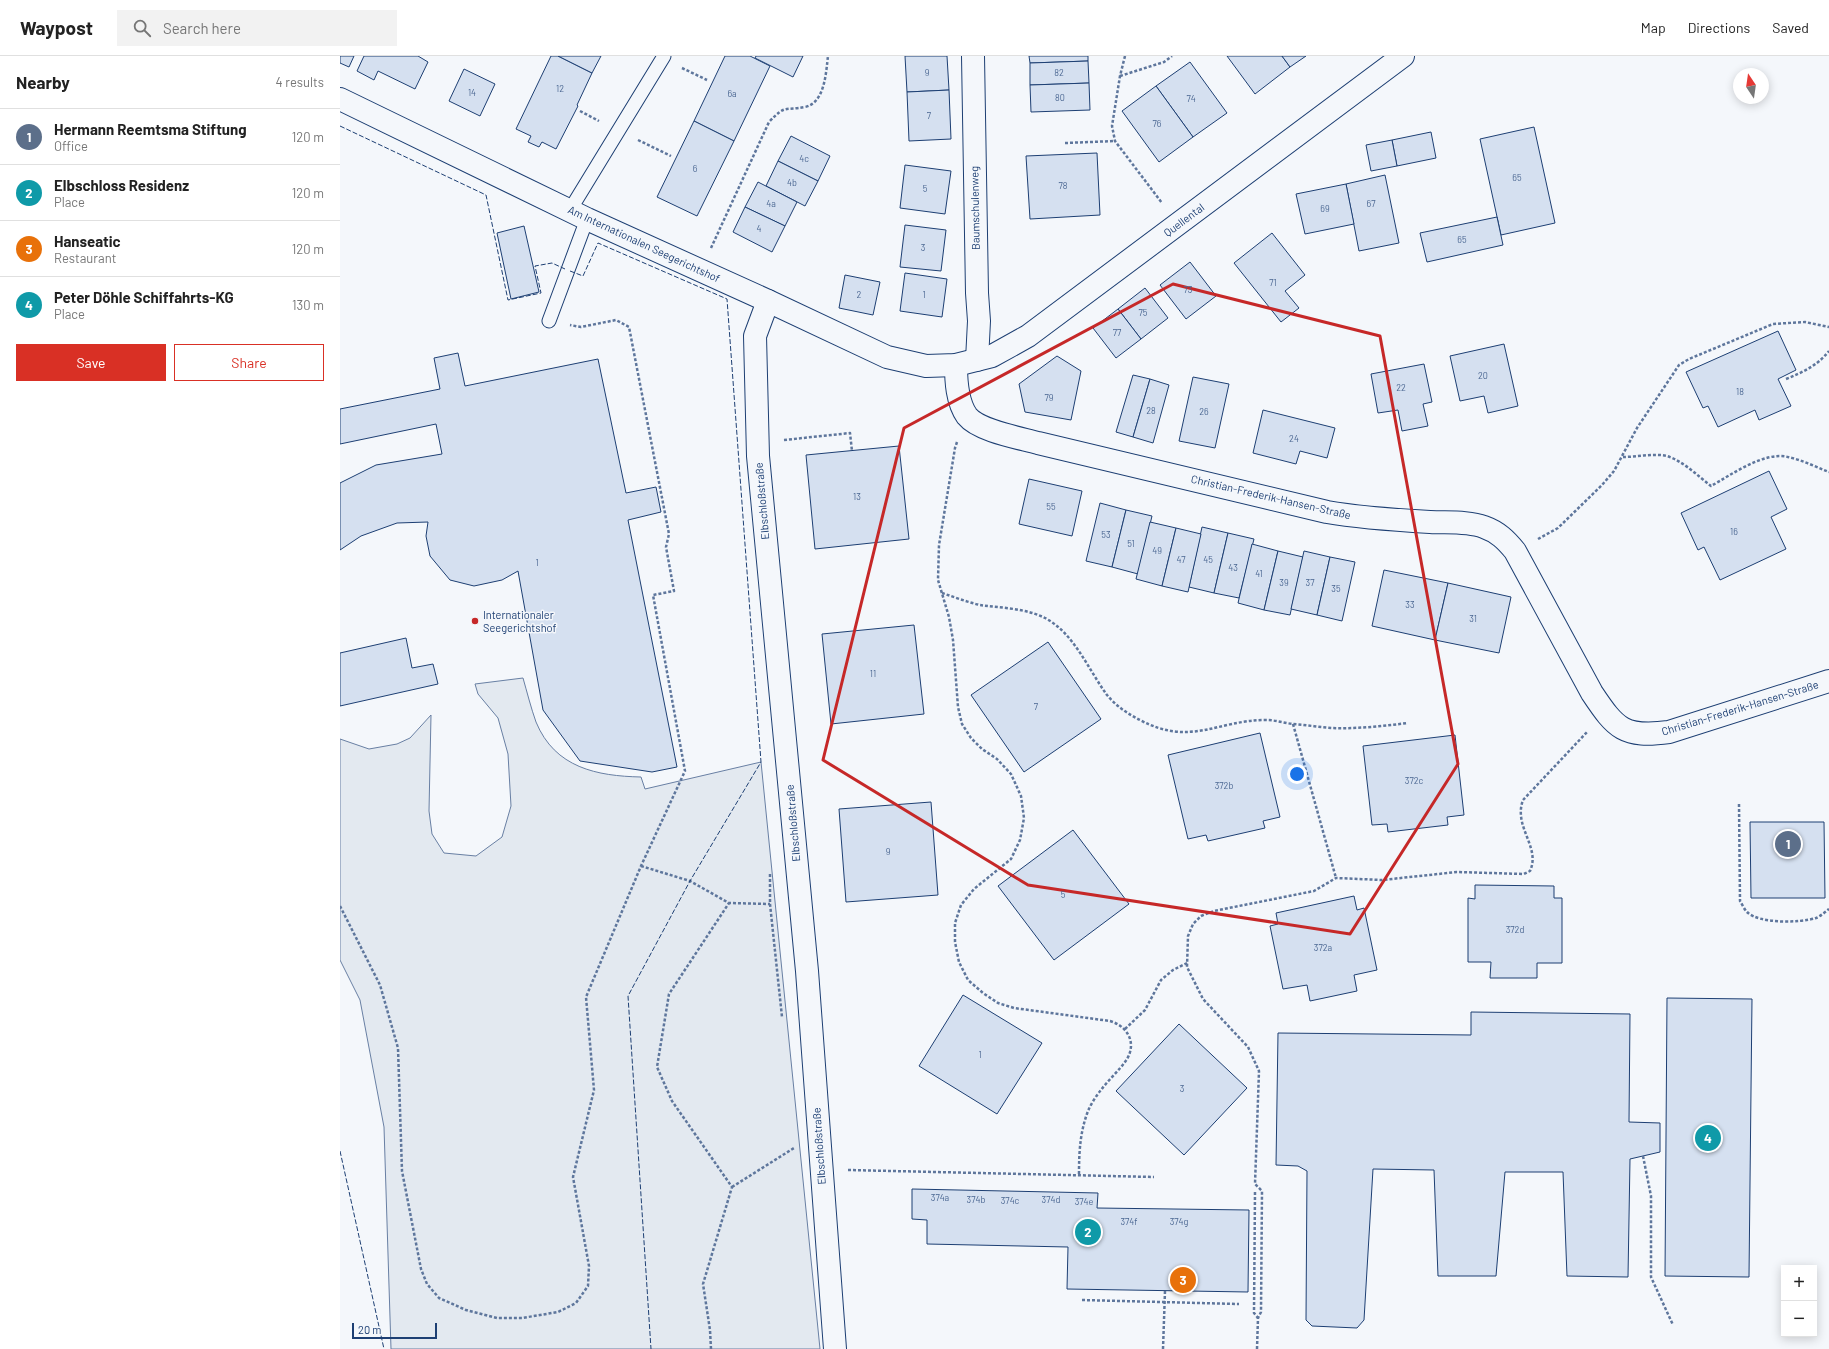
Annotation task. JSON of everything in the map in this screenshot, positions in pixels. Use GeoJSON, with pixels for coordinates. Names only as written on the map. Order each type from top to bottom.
{"type":"FeatureCollection","features":[{"type":"Feature","properties":{"kind":"street","name":"Baumschulenweg"},"geometry":{"type":"LineString","coordinates":[[973,56],[979,321],[977,360]]}},
{"type":"Feature","properties":{"kind":"street","name":"Quellental"},"geometry":{"type":"LineString","coordinates":[[956,365],[977,360],[1002,351],[1028,336],[1403,56]]}},
{"type":"Feature","properties":{"kind":"street","name":"Am Internationalen Seegerichtshof"},"geometry":{"type":"LineString","coordinates":[[340,99],[578,214],[700,271],[768,300],[887,357],[926,366],[956,365]]}},
{"type":"Feature","properties":{"kind":"street","name":"Elbschloßstraße"},"geometry":{"type":"LineString","coordinates":[[768,300],[755,336],[758,456],[800,900],[835,1349]]}},
{"type":"Feature","properties":{"kind":"street","name":"Christian-Frederik-Hansen-Straße"},"geometry":{"type":"LineString","coordinates":[[956,365],[956,381],[959,396],[967,417],[984,427],[996,431],[1038,443],[1327,512],[1362,518],[1482,526],[1496,532],[1506,540],[1515,551],[1592,693],[1605,712],[1618,727],[1634,734],[1669,732],[1829,681]]}},
{"type":"Feature","properties":{"kind":"lane"},"geometry":{"type":"LineString","coordinates":[[549,321],[578,214],[664,56]]}},
{"type":"Feature","properties":{"kind":"path"},"geometry":{"type":"LineString","coordinates":[[700,271],[769,122],[779,112],[788,108],[805,107],[813,104],[818,99],[825,77],[828,56]]}},
{"type":"Feature","properties":{"kind":"path"},"geometry":{"type":"LineString","coordinates":[[1126,56],[1120,76],[1112,126],[1115,141],[1162,204]]}},
{"type":"Feature","properties":{"kind":"path"},"geometry":{"type":"LineString","coordinates":[[1120,76],[1164,62],[1172,56]]}},
{"type":"Feature","properties":{"kind":"path"},"geometry":{"type":"LineString","coordinates":[[1065,143],[1115,141]]}},
{"type":"Feature","properties":{"kind":"path"},"geometry":{"type":"LineString","coordinates":[[340,906],[380,985],[398,1048],[402,1171],[421,1269],[427,1284],[439,1298],[466,1310],[498,1318],[522,1318],[558,1312],[576,1303],[588,1286],[589,1266],[573,1177],[594,1090],[586,997],[641,866],[685,771],[653,595],[674,590],[666,547],[669,534],[629,327],[616,320],[581,327],[549,321]]}},
{"type":"Feature","properties":{"kind":"path"},"geometry":{"type":"LineString","coordinates":[[1532,542],[1558,528],[1602,485],[1622,458],[1637,428],[1679,365],[1689,359],[1773,324],[1805,322],[1829,327]]}},
{"type":"Feature","properties":{"kind":"path"},"geometry":{"type":"LineString","coordinates":[[1786,380],[1808,370],[1822,360],[1829,351]]}},
{"type":"Feature","properties":{"kind":"path"},"geometry":{"type":"LineString","coordinates":[[784,440],[850,433],[852,451]]}},
{"type":"Feature","properties":{"kind":"path"},"geometry":{"type":"LineString","coordinates":[[959,436],[954,448],[939,545],[938,580],[950,625],[958,708],[962,724],[971,738],[982,749],[997,759],[1011,774],[1021,796],[1024,818],[1020,840],[1011,859],[974,888],[961,905],[955,923],[955,942],[959,962],[968,980],[983,993],[998,1002],[1014,1008],[1110,1021],[1119,1024],[1125,1029],[1130,1038],[1131,1048],[1127,1058],[1100,1090],[1089,1109],[1083,1126],[1080,1143],[1079,1174]]}},
{"type":"Feature","properties":{"kind":"path"},"geometry":{"type":"LineString","coordinates":[[1622,458],[1658,455],[1667,456],[1676,460],[1711,486],[1764,458],[1775,456],[1787,456],[1829,472]]}},
{"type":"Feature","properties":{"kind":"path"},"geometry":{"type":"LineString","coordinates":[[942,593],[978,604],[1024,612],[1045,618],[1072,642],[1108,695],[1122,710],[1141,721],[1164,730],[1187,733],[1209,731],[1239,722],[1268,720],[1333,728],[1364,728],[1408,724]]}},
{"type":"Feature","properties":{"kind":"path"},"geometry":{"type":"LineString","coordinates":[[1293,724],[1336,878]]}},
{"type":"Feature","properties":{"kind":"path"},"geometry":{"type":"LineString","coordinates":[[1257,1349],[1258,1318],[1261,1312],[1262,1191],[1255,1184],[1259,1071],[1248,1047],[1202,999],[1187,966],[1188,936],[1193,924],[1201,916],[1214,911],[1314,891],[1336,878],[1382,880],[1457,872],[1524,874],[1530,871],[1533,864],[1533,855],[1521,820],[1519,809],[1523,800],[1582,736]]}},
{"type":"Feature","properties":{"kind":"path"},"geometry":{"type":"LineString","coordinates":[[1739,804],[1740,901],[1746,911],[1756,918],[1774,921],[1796,921],[1817,918],[1829,909]]}},
{"type":"Feature","properties":{"kind":"path"},"geometry":{"type":"LineString","coordinates":[[641,866],[690,881],[729,903],[770,904],[800,900]]}},
{"type":"Feature","properties":{"kind":"path"},"geometry":{"type":"LineString","coordinates":[[729,903],[669,994],[657,1067],[672,1102],[732,1187]]}},
{"type":"Feature","properties":{"kind":"path"},"geometry":{"type":"LineString","coordinates":[[1125,1029],[1146,1010],[1161,980],[1173,970],[1187,963]]}},
{"type":"Feature","properties":{"kind":"path"},"geometry":{"type":"LineString","coordinates":[[711,1349],[710,1330],[702,1284],[732,1187],[796,1147]]}},
{"type":"Feature","properties":{"kind":"path"},"geometry":{"type":"LineString","coordinates":[[1643,1156],[1651,1196],[1651,1277],[1673,1325]]}},
{"type":"Feature","properties":{"kind":"path"},"geometry":{"type":"LineString","coordinates":[[821,1170],[1079,1174],[1154,1177]]}},
{"type":"Feature","properties":{"kind":"path"},"geometry":{"type":"LineString","coordinates":[[1255,1192],[1254,1313],[1258,1318]]}},
{"type":"Feature","properties":{"kind":"path"},"geometry":{"type":"LineString","coordinates":[[1163,1349],[1165,1290]]}},
{"type":"Feature","properties":{"kind":"path"},"geometry":{"type":"LineString","coordinates":[[1082,1300],[1239,1304]]}},
{"type":"Feature","properties":{"kind":"highlighted area"},"geometry":{"type":"Polygon","coordinates":[[[1173,284],[1380,336],[1458,764],[1350,934],[1028,885],[823,760],[904,428],[1173,284]]]}},
{"type":"Feature","properties":{"kind":"shaded area"},"geometry":{"type":"Polygon","coordinates":[[[523,678],[536,722],[544,738],[554,750],[566,759],[593,771],[641,777],[645,789],[761,762],[820,1349],[391,1349],[384,1127],[360,1000],[340,960],[340,739],[369,749],[397,744],[410,738],[431,715],[429,811],[432,834],[444,853],[476,856],[502,837],[511,806],[508,754],[498,718],[478,694],[475,684],[523,678]]]}},
{"type":"Feature","properties":{"kind":"building"},"geometry":{"type":"Polygon","coordinates":[[[340,56],[354,56],[349,67],[340,63],[340,56]]]}},
{"type":"Feature","properties":{"kind":"building"},"geometry":{"type":"Polygon","coordinates":[[[364,56],[418,56],[428,62],[415,89],[378,71],[374,80],[357,71],[364,56]]]}},
{"type":"Feature","properties":{"kind":"building"},"geometry":{"type":"Polygon","coordinates":[[[551,56],[558,56],[592,73],[577,105],[578,106],[556,149],[542,142],[539,147],[528,142],[531,136],[516,129],[551,56]]]}},
{"type":"Feature","properties":{"kind":"building"},"geometry":{"type":"Polygon","coordinates":[[[558,56],[601,56],[592,73],[558,56]]]}},
{"type":"Feature","properties":{"kind":"building"},"geometry":{"type":"Polygon","coordinates":[[[725,56],[750,56],[770,66],[734,141],[694,121],[725,56]]]}},
{"type":"Feature","properties":{"kind":"building"},"geometry":{"type":"Polygon","coordinates":[[[756,56],[803,56],[793,77],[755,58],[756,56]]]}},
{"type":"Feature","properties":{"kind":"building"},"geometry":{"type":"Polygon","coordinates":[[[905,56],[947,56],[949,90],[907,92],[905,56]]]}},
{"type":"Feature","properties":{"kind":"building"},"geometry":{"type":"Polygon","coordinates":[[[1029,56],[1088,56],[1088,61],[1030,63],[1029,56]]]}},
{"type":"Feature","properties":{"kind":"building"},"geometry":{"type":"Polygon","coordinates":[[[1227,56],[1282,56],[1290,67],[1255,94],[1227,56]]]}},
{"type":"Feature","properties":{"kind":"building"},"geometry":{"type":"Polygon","coordinates":[[[1282,56],[1306,56],[1290,67],[1282,56]]]}},
{"type":"Feature","properties":{"kind":"building"},"geometry":{"type":"Polygon","coordinates":[[[1088,61],[1089,83],[1030,85],[1030,63],[1088,61]]]}},
{"type":"Feature","properties":{"kind":"building"},"geometry":{"type":"Polygon","coordinates":[[[1190,62],[1227,113],[1193,137],[1156,86],[1190,62]]]}},
{"type":"Feature","properties":{"kind":"building"},"geometry":{"type":"Polygon","coordinates":[[[464,69],[495,84],[480,116],[449,101],[464,69]]]}},
{"type":"Feature","properties":{"kind":"building"},"geometry":{"type":"Polygon","coordinates":[[[1089,83],[1090,110],[1031,112],[1030,85],[1089,83]]]}},
{"type":"Feature","properties":{"kind":"building"},"geometry":{"type":"Polygon","coordinates":[[[1156,86],[1193,137],[1159,162],[1122,111],[1156,86]]]}},
{"type":"Feature","properties":{"kind":"building"},"geometry":{"type":"Polygon","coordinates":[[[949,90],[951,139],[909,141],[907,92],[949,90]]]}},
{"type":"Feature","properties":{"kind":"building"},"geometry":{"type":"Polygon","coordinates":[[[694,121],[734,141],[697,216],[657,197],[694,121]]]}},
{"type":"Feature","properties":{"kind":"building"},"geometry":{"type":"Polygon","coordinates":[[[1534,127],[1555,223],[1501,235],[1480,139],[1534,127]]]}},
{"type":"Feature","properties":{"kind":"building"},"geometry":{"type":"Polygon","coordinates":[[[1431,132],[1436,158],[1397,166],[1392,140],[1431,132]]]}},
{"type":"Feature","properties":{"kind":"building"},"geometry":{"type":"Polygon","coordinates":[[[791,136],[830,156],[818,181],[778,161],[791,136]]]}},
{"type":"Feature","properties":{"kind":"building"},"geometry":{"type":"Polygon","coordinates":[[[1392,140],[1397,166],[1371,171],[1366,145],[1392,140]]]}},
{"type":"Feature","properties":{"kind":"building"},"geometry":{"type":"Polygon","coordinates":[[[1097,153],[1100,215],[1030,219],[1026,156],[1097,153]]]}},
{"type":"Feature","properties":{"kind":"building"},"geometry":{"type":"Polygon","coordinates":[[[778,161],[818,181],[805,206],[766,186],[778,161]]]}},
{"type":"Feature","properties":{"kind":"building"},"geometry":{"type":"Polygon","coordinates":[[[905,165],[951,171],[945,214],[900,208],[905,165]]]}},
{"type":"Feature","properties":{"kind":"building"},"geometry":{"type":"Polygon","coordinates":[[[1385,175],[1399,243],[1359,251],[1346,184],[1385,175]]]}},
{"type":"Feature","properties":{"kind":"building"},"geometry":{"type":"Polygon","coordinates":[[[758,182],[797,202],[785,226],[745,207],[758,182]]]}},
{"type":"Feature","properties":{"kind":"building"},"geometry":{"type":"Polygon","coordinates":[[[1346,184],[1354,224],[1305,234],[1296,194],[1346,184]]]}},
{"type":"Feature","properties":{"kind":"building"},"geometry":{"type":"Polygon","coordinates":[[[745,207],[785,226],[772,252],[733,232],[745,207]]]}},
{"type":"Feature","properties":{"kind":"building"},"geometry":{"type":"Polygon","coordinates":[[[1497,217],[1503,245],[1427,262],[1420,233],[1497,217]]]}},
{"type":"Feature","properties":{"kind":"building"},"geometry":{"type":"Polygon","coordinates":[[[905,225],[946,230],[941,271],[900,267],[905,225]]]}},
{"type":"Feature","properties":{"kind":"building"},"geometry":{"type":"Polygon","coordinates":[[[524,226],[539,292],[511,299],[497,233],[524,226]]]}},
{"type":"Feature","properties":{"kind":"building"},"geometry":{"type":"Polygon","coordinates":[[[1272,233],[1305,275],[1285,291],[1299,308],[1281,322],[1234,263],[1272,233]]]}},
{"type":"Feature","properties":{"kind":"building"},"geometry":{"type":"Polygon","coordinates":[[[1190,262],[1216,296],[1186,319],[1160,285],[1190,262]]]}},
{"type":"Feature","properties":{"kind":"building"},"geometry":{"type":"Polygon","coordinates":[[[905,273],[947,279],[942,317],[900,311],[905,273]]]}},
{"type":"Feature","properties":{"kind":"building"},"geometry":{"type":"Polygon","coordinates":[[[845,275],[880,282],[873,315],[839,308],[845,275]]]}},
{"type":"Feature","properties":{"kind":"building"},"geometry":{"type":"Polygon","coordinates":[[[1145,288],[1168,318],[1141,339],[1118,309],[1145,288]]]}},
{"type":"Feature","properties":{"kind":"building"},"geometry":{"type":"Polygon","coordinates":[[[1118,309],[1141,339],[1116,358],[1093,328],[1118,309]]]}},
{"type":"Feature","properties":{"kind":"building"},"geometry":{"type":"Polygon","coordinates":[[[1778,331],[1796,370],[1778,379],[1791,406],[1759,420],[1755,410],[1718,427],[1708,406],[1703,408],[1686,372],[1778,331]]]}},
{"type":"Feature","properties":{"kind":"building"},"geometry":{"type":"Polygon","coordinates":[[[1504,344],[1518,406],[1488,413],[1484,396],[1460,401],[1450,356],[1504,344]]]}},
{"type":"Feature","properties":{"kind":"building"},"geometry":{"type":"Polygon","coordinates":[[[458,353],[465,386],[598,359],[626,493],[656,487],[661,512],[628,520],[677,767],[652,772],[580,761],[543,710],[518,571],[502,580],[474,586],[450,580],[430,556],[426,536],[428,522],[397,523],[361,536],[340,550],[340,483],[376,465],[442,454],[436,424],[340,444],[340,409],[440,389],[434,358],[458,353]]]}},
{"type":"Feature","properties":{"kind":"building"},"geometry":{"type":"Polygon","coordinates":[[[1057,356],[1081,371],[1071,420],[1025,412],[1019,384],[1057,356]]]}},
{"type":"Feature","properties":{"kind":"building"},"geometry":{"type":"Polygon","coordinates":[[[1424,364],[1432,402],[1423,404],[1428,426],[1402,431],[1398,410],[1378,413],[1371,374],[1424,364]]]}},
{"type":"Feature","properties":{"kind":"building"},"geometry":{"type":"Polygon","coordinates":[[[1133,375],[1150,379],[1133,437],[1116,432],[1133,375]]]}},
{"type":"Feature","properties":{"kind":"building"},"geometry":{"type":"Polygon","coordinates":[[[1193,377],[1229,384],[1215,448],[1179,441],[1193,377]]]}},
{"type":"Feature","properties":{"kind":"building"},"geometry":{"type":"Polygon","coordinates":[[[1150,379],[1169,385],[1153,443],[1133,437],[1150,379]]]}},
{"type":"Feature","properties":{"kind":"building"},"geometry":{"type":"Polygon","coordinates":[[[1263,410],[1335,428],[1327,458],[1300,451],[1296,464],[1253,453],[1263,410]]]}},
{"type":"Feature","properties":{"kind":"building"},"geometry":{"type":"Polygon","coordinates":[[[899,446],[909,539],[815,549],[806,455],[899,446]]]}},
{"type":"Feature","properties":{"kind":"building"},"geometry":{"type":"Polygon","coordinates":[[[1769,471],[1787,509],[1771,517],[1786,549],[1720,580],[1704,547],[1698,550],[1681,513],[1769,471]]]}},
{"type":"Feature","properties":{"kind":"building"},"geometry":{"type":"Polygon","coordinates":[[[1029,479],[1082,491],[1072,536],[1019,524],[1029,479]]]}},
{"type":"Feature","properties":{"kind":"building"},"geometry":{"type":"Polygon","coordinates":[[[1100,503],[1126,510],[1112,567],[1086,561],[1100,503]]]}},
{"type":"Feature","properties":{"kind":"building"},"geometry":{"type":"Polygon","coordinates":[[[1126,510],[1152,516],[1138,574],[1112,567],[1126,510]]]}},
{"type":"Feature","properties":{"kind":"building"},"geometry":{"type":"Polygon","coordinates":[[[1150,522],[1176,528],[1162,586],[1136,579],[1150,522]]]}},
{"type":"Feature","properties":{"kind":"building"},"geometry":{"type":"Polygon","coordinates":[[[1202,527],[1228,533],[1214,593],[1189,587],[1202,527]]]}},
{"type":"Feature","properties":{"kind":"building"},"geometry":{"type":"Polygon","coordinates":[[[1176,528],[1201,534],[1188,592],[1162,586],[1176,528]]]}},
{"type":"Feature","properties":{"kind":"building"},"geometry":{"type":"Polygon","coordinates":[[[1228,533],[1254,539],[1239,598],[1214,593],[1228,533]]]}},
{"type":"Feature","properties":{"kind":"building"},"geometry":{"type":"Polygon","coordinates":[[[1252,544],[1278,551],[1264,610],[1238,603],[1252,544]]]}},
{"type":"Feature","properties":{"kind":"building"},"geometry":{"type":"Polygon","coordinates":[[[1278,551],[1303,557],[1290,615],[1264,610],[1278,551]]]}},
{"type":"Feature","properties":{"kind":"building"},"geometry":{"type":"Polygon","coordinates":[[[1304,551],[1330,557],[1317,615],[1291,609],[1304,551]]]}},
{"type":"Feature","properties":{"kind":"building"},"geometry":{"type":"Polygon","coordinates":[[[1330,557],[1355,562],[1342,621],[1317,615],[1330,557]]]}},
{"type":"Feature","properties":{"kind":"building"},"geometry":{"type":"Polygon","coordinates":[[[1384,570],[1448,583],[1435,640],[1372,626],[1384,570]]]}},
{"type":"Feature","properties":{"kind":"building"},"geometry":{"type":"Polygon","coordinates":[[[1448,583],[1511,597],[1499,653],[1435,640],[1448,583]]]}},
{"type":"Feature","properties":{"kind":"building"},"geometry":{"type":"Polygon","coordinates":[[[914,625],[924,714],[831,724],[822,634],[914,625]]]}},
{"type":"Feature","properties":{"kind":"building"},"geometry":{"type":"Polygon","coordinates":[[[406,638],[412,668],[433,664],[438,684],[340,706],[340,653],[406,638]]]}},
{"type":"Feature","properties":{"kind":"building"},"geometry":{"type":"Polygon","coordinates":[[[1048,642],[1101,719],[1024,772],[971,695],[1048,642]]]}},
{"type":"Feature","properties":{"kind":"building"},"geometry":{"type":"Polygon","coordinates":[[[1260,733],[1280,817],[1263,821],[1265,828],[1208,841],[1206,835],[1188,839],[1168,755],[1260,733]]]}},
{"type":"Feature","properties":{"kind":"building"},"geometry":{"type":"Polygon","coordinates":[[[1455,735],[1464,815],[1447,817],[1448,825],[1388,832],[1387,824],[1372,825],[1363,746],[1455,735]]]}},
{"type":"Feature","properties":{"kind":"building"},"geometry":{"type":"Polygon","coordinates":[[[931,802],[938,895],[846,902],[839,809],[931,802]]]}},
{"type":"Feature","properties":{"kind":"building"},"geometry":{"type":"Polygon","coordinates":[[[1750,822],[1824,822],[1825,898],[1751,898],[1750,822]]]}},
{"type":"Feature","properties":{"kind":"building"},"geometry":{"type":"Polygon","coordinates":[[[1073,830],[1129,904],[1054,960],[998,886],[1073,830]]]}},
{"type":"Feature","properties":{"kind":"building"},"geometry":{"type":"Polygon","coordinates":[[[1475,885],[1554,886],[1554,898],[1562,898],[1562,963],[1537,963],[1537,978],[1490,978],[1491,962],[1468,962],[1468,898],[1475,899],[1475,885]]]}},
{"type":"Feature","properties":{"kind":"building"},"geometry":{"type":"Polygon","coordinates":[[[1354,896],[1357,910],[1364,908],[1377,970],[1354,975],[1357,991],[1310,1001],[1307,985],[1283,989],[1270,926],[1278,924],[1276,913],[1354,896]]]}},
{"type":"Feature","properties":{"kind":"building"},"geometry":{"type":"Polygon","coordinates":[[[963,995],[1042,1043],[997,1114],[919,1066],[963,995]]]}},
{"type":"Feature","properties":{"kind":"building"},"geometry":{"type":"Polygon","coordinates":[[[1667,998],[1752,999],[1749,1277],[1665,1276],[1667,998]]]}},
{"type":"Feature","properties":{"kind":"building"},"geometry":{"type":"Polygon","coordinates":[[[1471,1012],[1630,1014],[1629,1122],[1660,1123],[1660,1152],[1630,1159],[1628,1277],[1567,1276],[1563,1172],[1505,1172],[1496,1276],[1438,1276],[1434,1170],[1373,1169],[1364,1320],[1357,1328],[1312,1326],[1306,1320],[1307,1171],[1298,1166],[1276,1165],[1278,1033],[1471,1035],[1471,1012]]]}},
{"type":"Feature","properties":{"kind":"building"},"geometry":{"type":"Polygon","coordinates":[[[1179,1024],[1247,1088],[1184,1155],[1116,1091],[1179,1024]]]}},
{"type":"Feature","properties":{"kind":"building"},"geometry":{"type":"Polygon","coordinates":[[[912,1189],[1098,1193],[1097,1208],[1249,1210],[1248,1292],[1067,1289],[1068,1247],[927,1244],[927,1220],[912,1219],[912,1189]]]}},
{"type":"Feature","properties":{"kind":"fence"},"geometry":{"type":"LineString","coordinates":[[340,126],[486,195],[508,300],[541,293],[535,266],[552,263],[565,269]]}},
{"type":"Feature","properties":{"kind":"fence"},"geometry":{"type":"LineString","coordinates":[[570,271],[583,276],[598,243],[727,299],[761,762],[690,881],[628,996],[651,1349]]}},
{"type":"Feature","properties":{"kind":"fence"},"geometry":{"type":"LineString","coordinates":[[340,1151],[384,1349]]}},
{"type":"Feature","properties":{"kind":"place","name":"Internationaler Seegerichtshof"},"geometry":{"type":"Point","coordinates":[475,621]}},
{"type":"Feature","properties":{"kind":"place","name":"Hermann Reemtsma Stiftung"},"geometry":{"type":"Point","coordinates":[1788,844]}},
{"type":"Feature","properties":{"kind":"place","name":"Peter Döhle Schiffahrts-KG"},"geometry":{"type":"Point","coordinates":[1708,1138]}},
{"type":"Feature","properties":{"kind":"place","name":"Elbschloss Residenz"},"geometry":{"type":"Point","coordinates":[1088,1232]}},
{"type":"Feature","properties":{"kind":"place","name":"Hanseatic"},"geometry":{"type":"Point","coordinates":[1183,1280]}}]}
